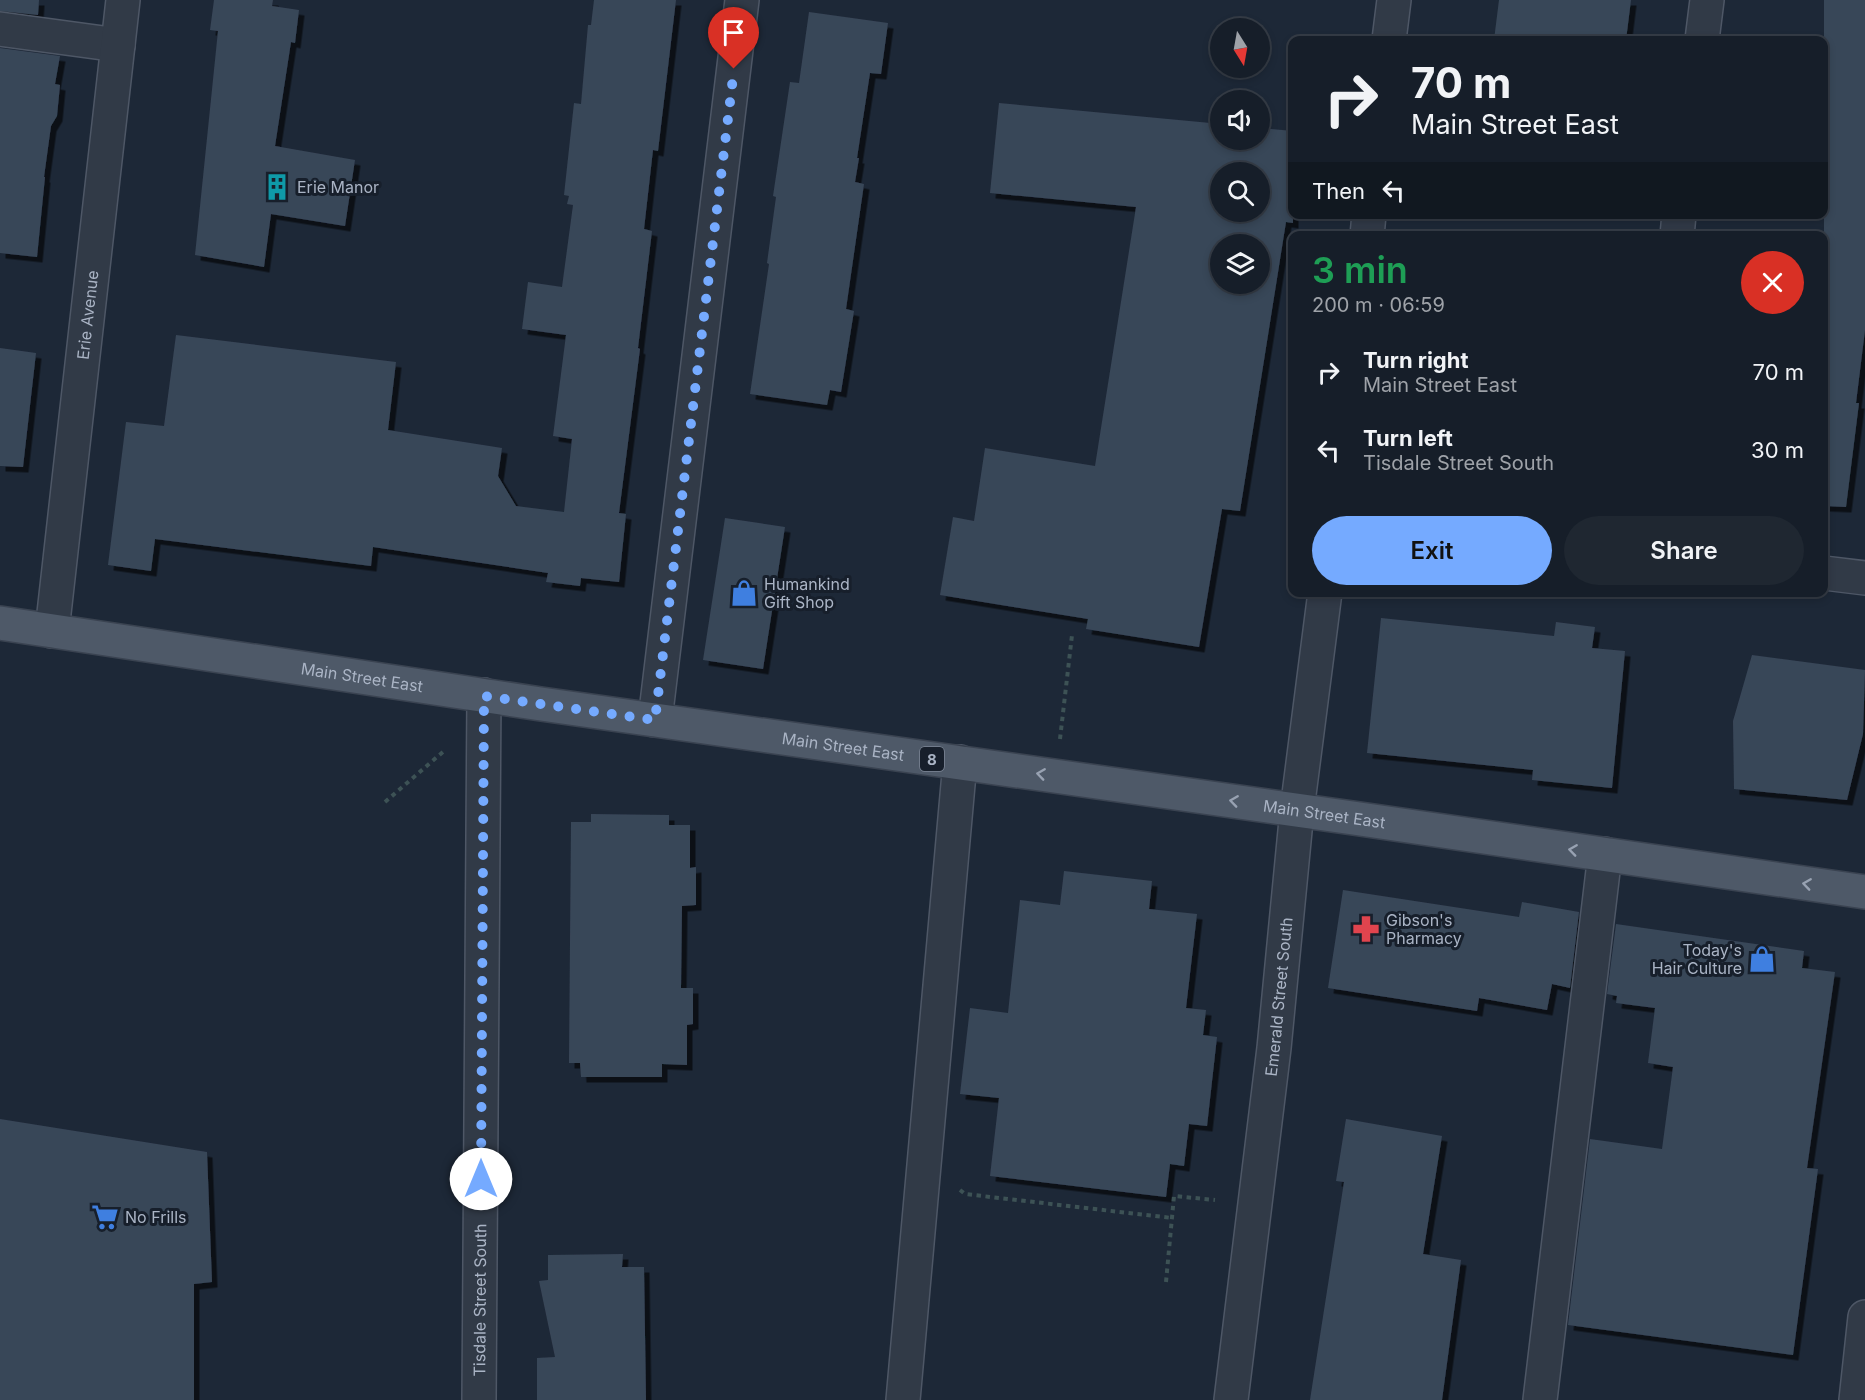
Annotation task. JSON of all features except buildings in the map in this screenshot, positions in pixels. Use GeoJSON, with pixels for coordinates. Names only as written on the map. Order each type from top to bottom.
{"type":"FeatureCollection","features":[{"type":"Feature","properties":{"kind":"main road","name":"Main Street East"},"geometry":{"type":"LineString","coordinates":[[0,623],[484,696],[1865,892]]}},
{"type":"Feature","properties":{"kind":"street","name":"Erie Avenue"},"geometry":{"type":"LineString","coordinates":[[52,631],[123,0]]}},
{"type":"Feature","properties":{"kind":"street"},"geometry":{"type":"LineString","coordinates":[[655,720],[742,0]]}},
{"type":"Feature","properties":{"kind":"street"},"geometry":{"type":"LineString","coordinates":[[1390,36],[1394,0]]}},
{"type":"Feature","properties":{"kind":"street"},"geometry":{"type":"LineString","coordinates":[[1702,36],[1707,0]]}},
{"type":"Feature","properties":{"kind":"street"},"geometry":{"type":"LineString","coordinates":[[0,29],[118,45]]}},
{"type":"Feature","properties":{"kind":"street"},"geometry":{"type":"LineString","coordinates":[[1828,573],[1865,578]]}},
{"type":"Feature","properties":{"kind":"street","name":"Emerald Street South"},"geometry":{"type":"LineString","coordinates":[[1231,1400],[1274,1048],[1297,810],[1324,597]]}},
{"type":"Feature","properties":{"kind":"street","name":"Tisdale Street South"},"geometry":{"type":"LineString","coordinates":[[479,1400],[484,696]]}},
{"type":"Feature","properties":{"kind":"street"},"geometry":{"type":"LineString","coordinates":[[903,1400],[960,762]]}},
{"type":"Feature","properties":{"kind":"street"},"geometry":{"type":"LineString","coordinates":[[1540,1400],[1605,854]]}},
{"type":"Feature","properties":{"kind":"street"},"geometry":{"type":"LineString","coordinates":[[1856,1400],[1865,1317]]}},
{"type":"Feature","properties":{"kind":"path"},"geometry":{"type":"LineString","coordinates":[[1056,776],[1072,635]]}},
{"type":"Feature","properties":{"kind":"path"},"geometry":{"type":"LineString","coordinates":[[386,802],[450,745],[484,751]]}},
{"type":"Feature","properties":{"kind":"path"},"geometry":{"type":"LineString","coordinates":[[924,1160],[964,1194],[1172,1218]]}},
{"type":"Feature","properties":{"kind":"path"},"geometry":{"type":"LineString","coordinates":[[1166,1282],[1174,1196],[1255,1204]]}},
{"type":"Feature","properties":{"kind":"place","name":"Erie Manor"},"geometry":{"type":"Point","coordinates":[277,187]}},
{"type":"Feature","properties":{"kind":"place","name":"Humankind Gift Shop"},"geometry":{"type":"Point","coordinates":[744,593]}},
{"type":"Feature","properties":{"kind":"place","name":"Gibson's Pharmacy"},"geometry":{"type":"Point","coordinates":[1366,929]}},
{"type":"Feature","properties":{"kind":"place","name":"Today's Hair Culture"},"geometry":{"type":"Point","coordinates":[1762,959]}},
{"type":"Feature","properties":{"kind":"place","name":"No Frills"},"geometry":{"type":"Point","coordinates":[105,1217]}},
{"type":"Feature","properties":{"kind":"route"},"geometry":{"type":"LineString","coordinates":[[481,1179],[484,696],[655,720],[734,69]]}}]}
